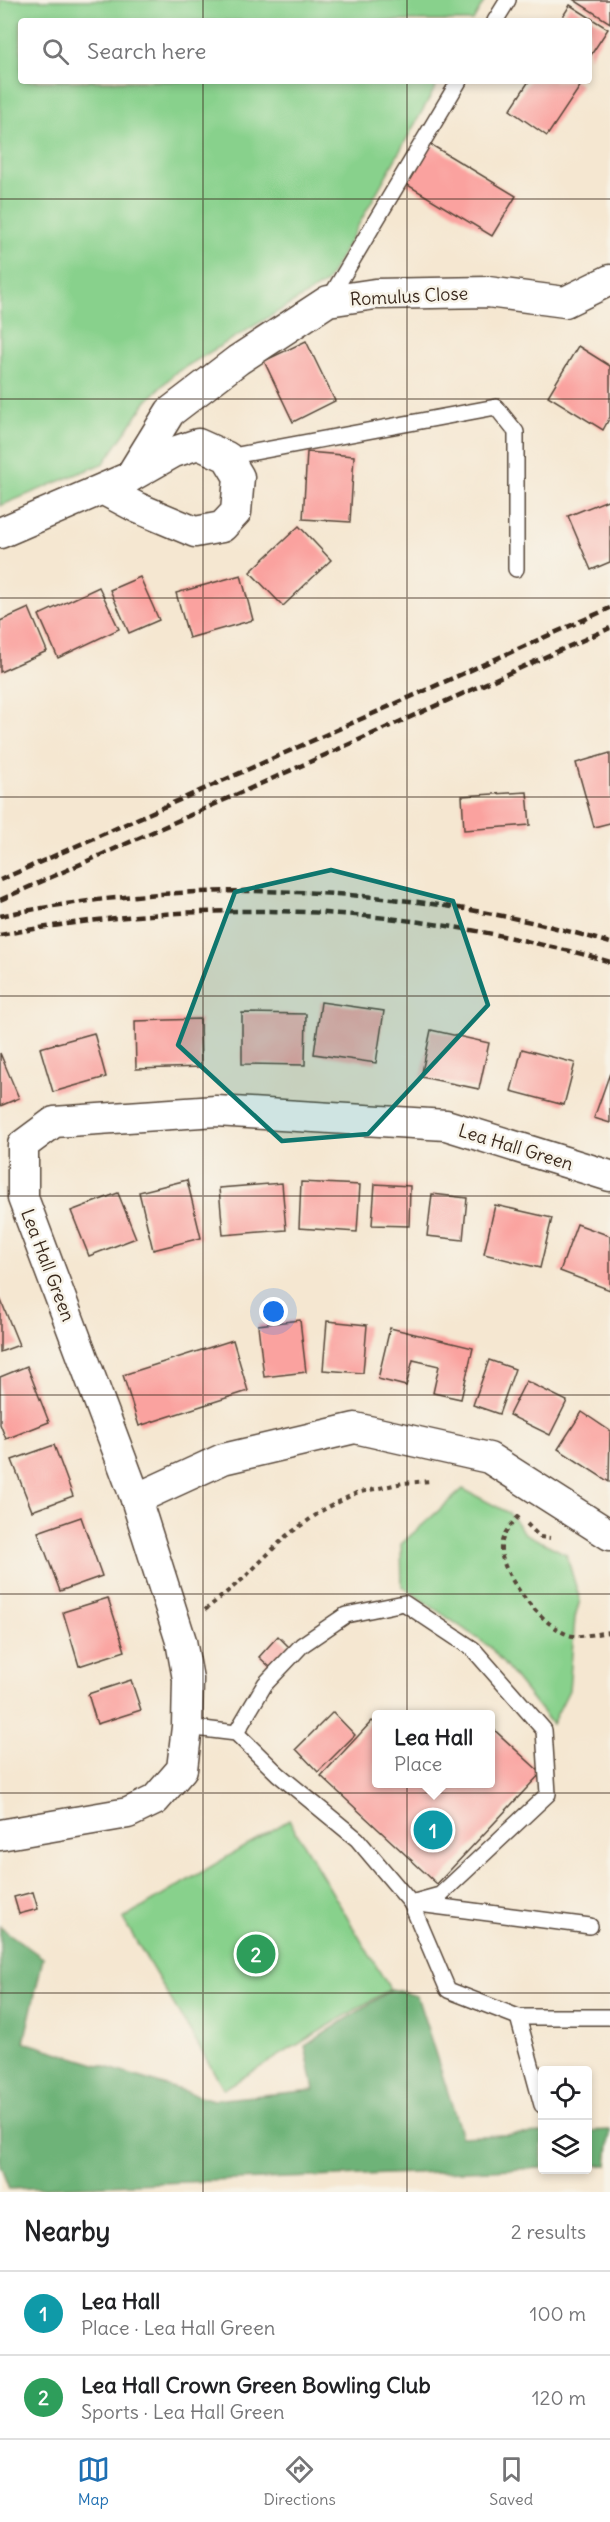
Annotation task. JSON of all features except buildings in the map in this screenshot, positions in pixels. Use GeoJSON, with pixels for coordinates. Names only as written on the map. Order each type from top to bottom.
{"type":"FeatureCollection","features":[{"type":"Feature","properties":{"kind":"street","name":"Romulus Close"},"geometry":{"type":"LineString","coordinates":[[130,477],[170,412],[238,360],[328,301],[375,294],[488,292],[565,302],[608,283]]}},
{"type":"Feature","properties":{"kind":"street"},"geometry":{"type":"LineString","coordinates":[[0,533],[102,489],[130,477],[174,452],[198,444],[227,457],[239,477],[236,512],[222,526],[195,532],[138,508],[102,489]]}},
{"type":"Feature","properties":{"kind":"street","name":"Lea Hall Green"},"geometry":{"type":"LineString","coordinates":[[0,1835],[128,1813],[155,1800],[182,1769],[187,1727],[188,1679],[181,1641],[136,1499],[23,1198],[23,1145],[54,1122],[216,1111],[446,1125],[610,1176]]}},
{"type":"Feature","properties":{"kind":"street"},"geometry":{"type":"LineString","coordinates":[[136,1499],[223,1459],[355,1428],[489,1458],[608,1534]]}},
{"type":"Feature","properties":{"kind":"lane"},"geometry":{"type":"LineString","coordinates":[[497,18],[508,0]]}},
{"type":"Feature","properties":{"kind":"lane"},"geometry":{"type":"LineString","coordinates":[[328,301],[457,84]]}},
{"type":"Feature","properties":{"kind":"lane"},"geometry":{"type":"LineString","coordinates":[[227,457],[496,407],[516,432],[516,569]]}},
{"type":"Feature","properties":{"kind":"lane"},"geometry":{"type":"LineString","coordinates":[[236,1733],[266,1684],[302,1645],[346,1616],[404,1603],[473,1649],[544,1730],[548,1794],[440,1895],[411,1903]]}},
{"type":"Feature","properties":{"kind":"lane"},"geometry":{"type":"LineString","coordinates":[[187,1727],[236,1733],[278,1774],[357,1839],[411,1903],[447,1990],[518,2017],[610,2016]]}},
{"type":"Feature","properties":{"kind":"lane"},"geometry":{"type":"LineString","coordinates":[[411,1903],[590,1926]]}},
{"type":"Feature","properties":{"kind":"lane"},"geometry":{"type":"LineString","coordinates":[[518,2017],[538,2087]]}},
{"type":"Feature","properties":{"kind":"path"},"geometry":{"type":"LineString","coordinates":[[196,1614],[204,1611],[244,1578],[286,1536],[323,1510],[356,1493],[404,1483],[441,1480]]}},
{"type":"Feature","properties":{"kind":"path"},"geometry":{"type":"LineString","coordinates":[[512,1508],[540,1537],[582,1539],[608,1534]]}},
{"type":"Feature","properties":{"kind":"path"},"geometry":{"type":"LineString","coordinates":[[519,1516],[503,1534],[500,1549],[506,1573],[534,1608],[555,1629],[574,1636],[610,1632]]}},
{"type":"Feature","properties":{"kind":"highlighted area"},"geometry":{"type":"Polygon","coordinates":[[[331,870],[453,901],[488,1005],[368,1134],[282,1141],[178,1045],[235,892],[331,870]]]}},
{"type":"Feature","properties":{"kind":"green space"},"geometry":{"type":"Polygon","coordinates":[[[0,0],[485,0],[475,18],[18,18],[18,84],[437,84],[326,283],[175,373],[147,401],[104,463],[0,506],[0,0]]]}},
{"type":"Feature","properties":{"kind":"green space"},"geometry":{"type":"Polygon","coordinates":[[[463,1489],[509,1513],[524,1533],[566,1554],[580,1600],[575,1618],[569,1690],[552,1724],[490,1647],[402,1586],[401,1544],[463,1489]]]}},
{"type":"Feature","properties":{"kind":"green space"},"geometry":{"type":"Polygon","coordinates":[[[289,1820],[390,1989],[224,2089],[123,1919],[289,1820]]]}},
{"type":"Feature","properties":{"kind":"green space"},"geometry":{"type":"Polygon","coordinates":[[[0,1927],[43,1958],[24,2042],[213,2100],[314,2090],[305,2046],[392,1989],[417,1996],[460,2130],[460,2137],[538,2133],[538,2168],[9,2189],[0,2165],[0,1927]]]}},
{"type":"Feature","properties":{"kind":"green space"},"geometry":{"type":"Polygon","coordinates":[[[610,2130],[607,2165],[592,2166],[592,2131],[610,2130]]]}},
{"type":"Feature","properties":{"kind":"railway"},"geometry":{"type":"LineString","coordinates":[[0,880],[610,608]]}},
{"type":"Feature","properties":{"kind":"railway"},"geometry":{"type":"LineString","coordinates":[[0,900],[610,628]]}},
{"type":"Feature","properties":{"kind":"railway"},"geometry":{"type":"LineString","coordinates":[[0,916],[74,903],[150,895],[228,891],[306,892],[385,898],[462,909],[537,924],[610,943]]}},
{"type":"Feature","properties":{"kind":"railway"},"geometry":{"type":"LineString","coordinates":[[0,935],[65,924],[197,912],[329,913],[461,928],[579,953],[610,962]]}},
{"type":"Feature","properties":{"kind":"place","name":"Lea Hall"},"geometry":{"type":"Point","coordinates":[433,1830]}},
{"type":"Feature","properties":{"kind":"place","name":"Lea Hall Crown Green Bowling Club"},"geometry":{"type":"Point","coordinates":[256,1954]}}]}
